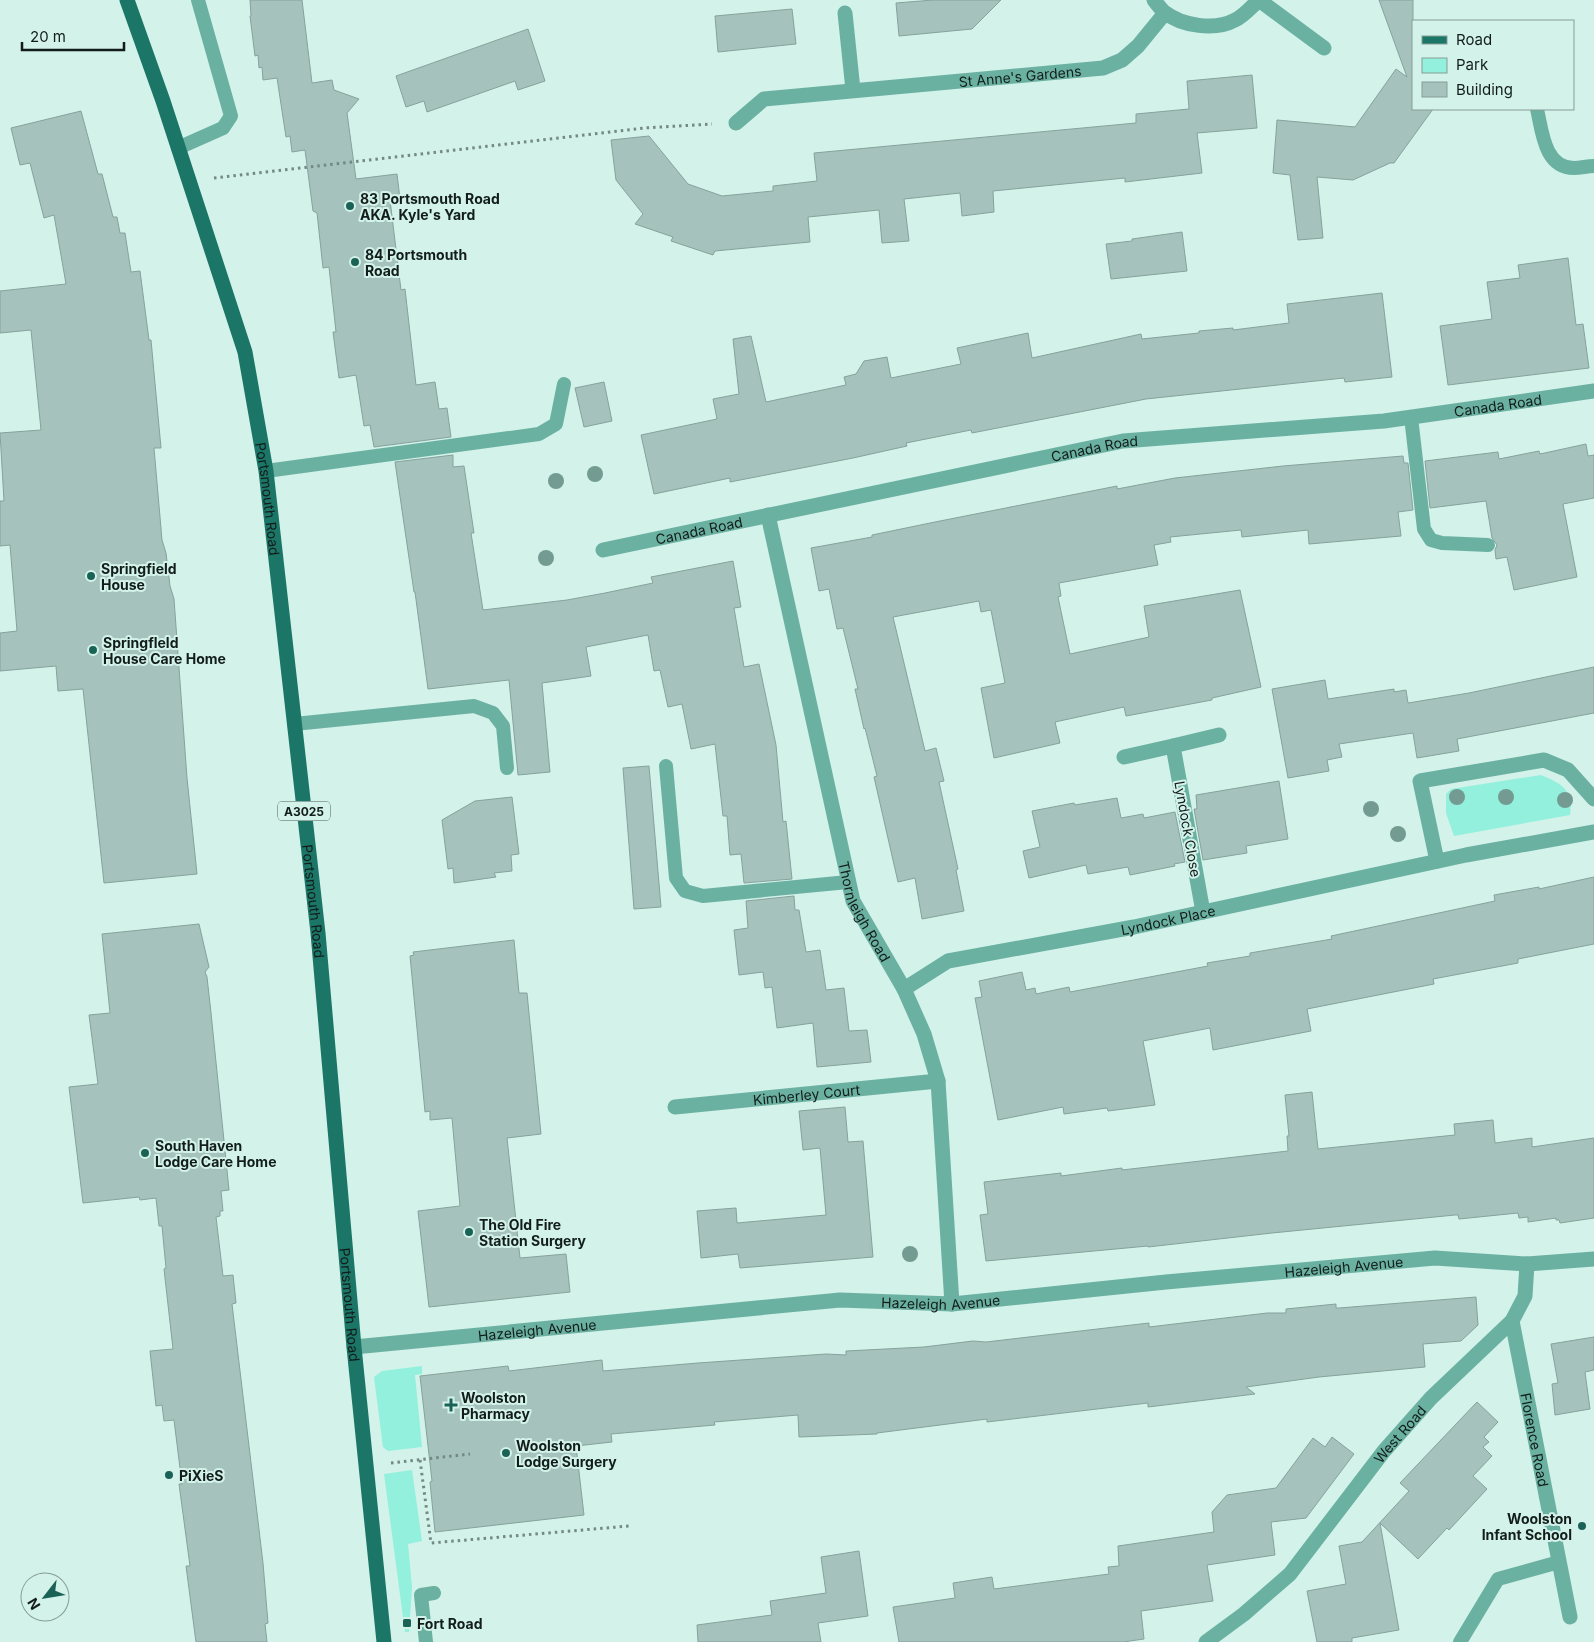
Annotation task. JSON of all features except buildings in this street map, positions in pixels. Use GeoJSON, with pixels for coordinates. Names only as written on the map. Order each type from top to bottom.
{"type":"FeatureCollection","features":[{"type":"Feature","properties":{"kind":"main road","name":"Portsmouth Road"},"geometry":{"type":"LineString","coordinates":[[127,0],[163,101],[244,352],[266,471],[318,932],[354,1347],[384,1642]]}},
{"type":"Feature","properties":{"kind":"street"},"geometry":{"type":"LineString","coordinates":[[1154,0],[1165,13],[1194,26],[1214,26],[1235,20],[1259,0],[1324,48]]}},
{"type":"Feature","properties":{"kind":"street"},"geometry":{"type":"LineString","coordinates":[[846,13],[853,90]]}},
{"type":"Feature","properties":{"kind":"street","name":"St Anne's Gardens"},"geometry":{"type":"LineString","coordinates":[[736,123],[764,99],[1103,68],[1122,60],[1138,46],[1165,13]]}},
{"type":"Feature","properties":{"kind":"street","name":"Canada Road"},"geometry":{"type":"LineString","coordinates":[[603,550],[1123,441],[1384,421],[1594,391]]}},
{"type":"Feature","properties":{"kind":"street","name":"Thornleigh Road"},"geometry":{"type":"LineString","coordinates":[[768,514],[853,900],[904,989],[924,1034],[938,1081],[952,1304]]}},
{"type":"Feature","properties":{"kind":"street"},"geometry":{"type":"LineString","coordinates":[[1124,757],[1219,735]]}},
{"type":"Feature","properties":{"kind":"street","name":"Lyndock Close"},"geometry":{"type":"LineString","coordinates":[[1173,746],[1202,912]]}},
{"type":"Feature","properties":{"kind":"street"},"geometry":{"type":"LineString","coordinates":[[1438,861],[1420,781],[1544,760],[1568,770],[1594,799]]}},
{"type":"Feature","properties":{"kind":"street","name":"Lyndock Place"},"geometry":{"type":"LineString","coordinates":[[904,989],[948,961],[1134,927],[1438,861],[1594,832]]}},
{"type":"Feature","properties":{"kind":"street","name":"Kimberley Court"},"geometry":{"type":"LineString","coordinates":[[675,1107],[938,1081]]}},
{"type":"Feature","properties":{"kind":"street","name":"Hazeleigh Avenue"},"geometry":{"type":"LineString","coordinates":[[354,1347],[840,1300],[952,1304],[1166,1282],[1435,1258],[1527,1264]]}},
{"type":"Feature","properties":{"kind":"street"},"geometry":{"type":"LineString","coordinates":[[1527,1264],[1594,1260]]}},
{"type":"Feature","properties":{"kind":"street","name":"West Road"},"geometry":{"type":"LineString","coordinates":[[1206,1642],[1244,1614],[1290,1574],[1384,1451],[1431,1398],[1512,1321],[1525,1296],[1527,1264]]}},
{"type":"Feature","properties":{"kind":"street","name":"Florence Road"},"geometry":{"type":"LineString","coordinates":[[1512,1321],[1570,1617]]}},
{"type":"Feature","properties":{"kind":"lane"},"geometry":{"type":"LineString","coordinates":[[178,148],[223,128],[231,116],[198,0]]}},
{"type":"Feature","properties":{"kind":"lane"},"geometry":{"type":"LineString","coordinates":[[1537,110],[1545,145],[1550,155],[1560,164],[1572,168],[1594,166]]}},
{"type":"Feature","properties":{"kind":"lane"},"geometry":{"type":"LineString","coordinates":[[266,471],[539,434],[556,424],[564,384]]}},
{"type":"Feature","properties":{"kind":"lane"},"geometry":{"type":"LineString","coordinates":[[1411,417],[1424,529],[1431,540],[1442,543],[1488,545]]}},
{"type":"Feature","properties":{"kind":"lane"},"geometry":{"type":"LineString","coordinates":[[294,724],[474,706],[493,713],[503,726],[507,768]]}},
{"type":"Feature","properties":{"kind":"lane"},"geometry":{"type":"LineString","coordinates":[[666,766],[676,878],[685,891],[703,896],[848,882]]}},
{"type":"Feature","properties":{"kind":"lane"},"geometry":{"type":"LineString","coordinates":[[1460,1642],[1498,1579],[1559,1562]]}},
{"type":"Feature","properties":{"kind":"lane"},"geometry":{"type":"LineString","coordinates":[[426,1642],[421,1595],[434,1593]]}},
{"type":"Feature","properties":{"kind":"path"},"geometry":{"type":"LineString","coordinates":[[189,181],[644,128],[736,123]]}},
{"type":"Feature","properties":{"kind":"path"},"geometry":{"type":"LineString","coordinates":[[384,1464],[470,1454]]}},
{"type":"Feature","properties":{"kind":"path"},"geometry":{"type":"LineString","coordinates":[[420,1460],[431,1543],[629,1526]]}},
{"type":"Feature","properties":{"kind":"green space"},"geometry":{"type":"Polygon","coordinates":[[[1541,775],[1555,781],[1568,793],[1570,815],[1454,836],[1446,813],[1446,794],[1451,789],[1541,775]]]}},
{"type":"Feature","properties":{"kind":"green space"},"geometry":{"type":"Polygon","coordinates":[[[422,1366],[422,1374],[415,1375],[422,1447],[388,1451],[383,1447],[374,1377],[382,1371],[422,1366]]]}},
{"type":"Feature","properties":{"kind":"green space"},"geometry":{"type":"Polygon","coordinates":[[[412,1470],[422,1541],[408,1544],[412,1587],[409,1632],[405,1632],[384,1474],[412,1470]]]}},
{"type":"Feature","properties":{"kind":"place","name":"83 Portsmouth Road AKA. Kyle's Yard"},"geometry":{"type":"Point","coordinates":[350,206]}},
{"type":"Feature","properties":{"kind":"place","name":"84 Portsmouth Road"},"geometry":{"type":"Point","coordinates":[355,262]}},
{"type":"Feature","properties":{"kind":"place","name":"Springfield House"},"geometry":{"type":"Point","coordinates":[91,576]}},
{"type":"Feature","properties":{"kind":"place","name":"Springfleld House Care Home"},"geometry":{"type":"Point","coordinates":[93,650]}},
{"type":"Feature","properties":{"kind":"place","name":"South Haven Lodge Care Home"},"geometry":{"type":"Point","coordinates":[145,1153]}},
{"type":"Feature","properties":{"kind":"place","name":"The Old Fire Station Surgery"},"geometry":{"type":"Point","coordinates":[469,1232]}},
{"type":"Feature","properties":{"kind":"place","name":"Woolston Pharmacy"},"geometry":{"type":"Point","coordinates":[451,1405]}},
{"type":"Feature","properties":{"kind":"place","name":"Woolston Lodge Surgery"},"geometry":{"type":"Point","coordinates":[506,1453]}},
{"type":"Feature","properties":{"kind":"place","name":"PiXieS"},"geometry":{"type":"Point","coordinates":[169,1475]}},
{"type":"Feature","properties":{"kind":"place","name":"Woolston Infant School"},"geometry":{"type":"Point","coordinates":[1582,1526]}},
{"type":"Feature","properties":{"kind":"place","name":"Fort Road"},"geometry":{"type":"Point","coordinates":[407,1623]}}]}
